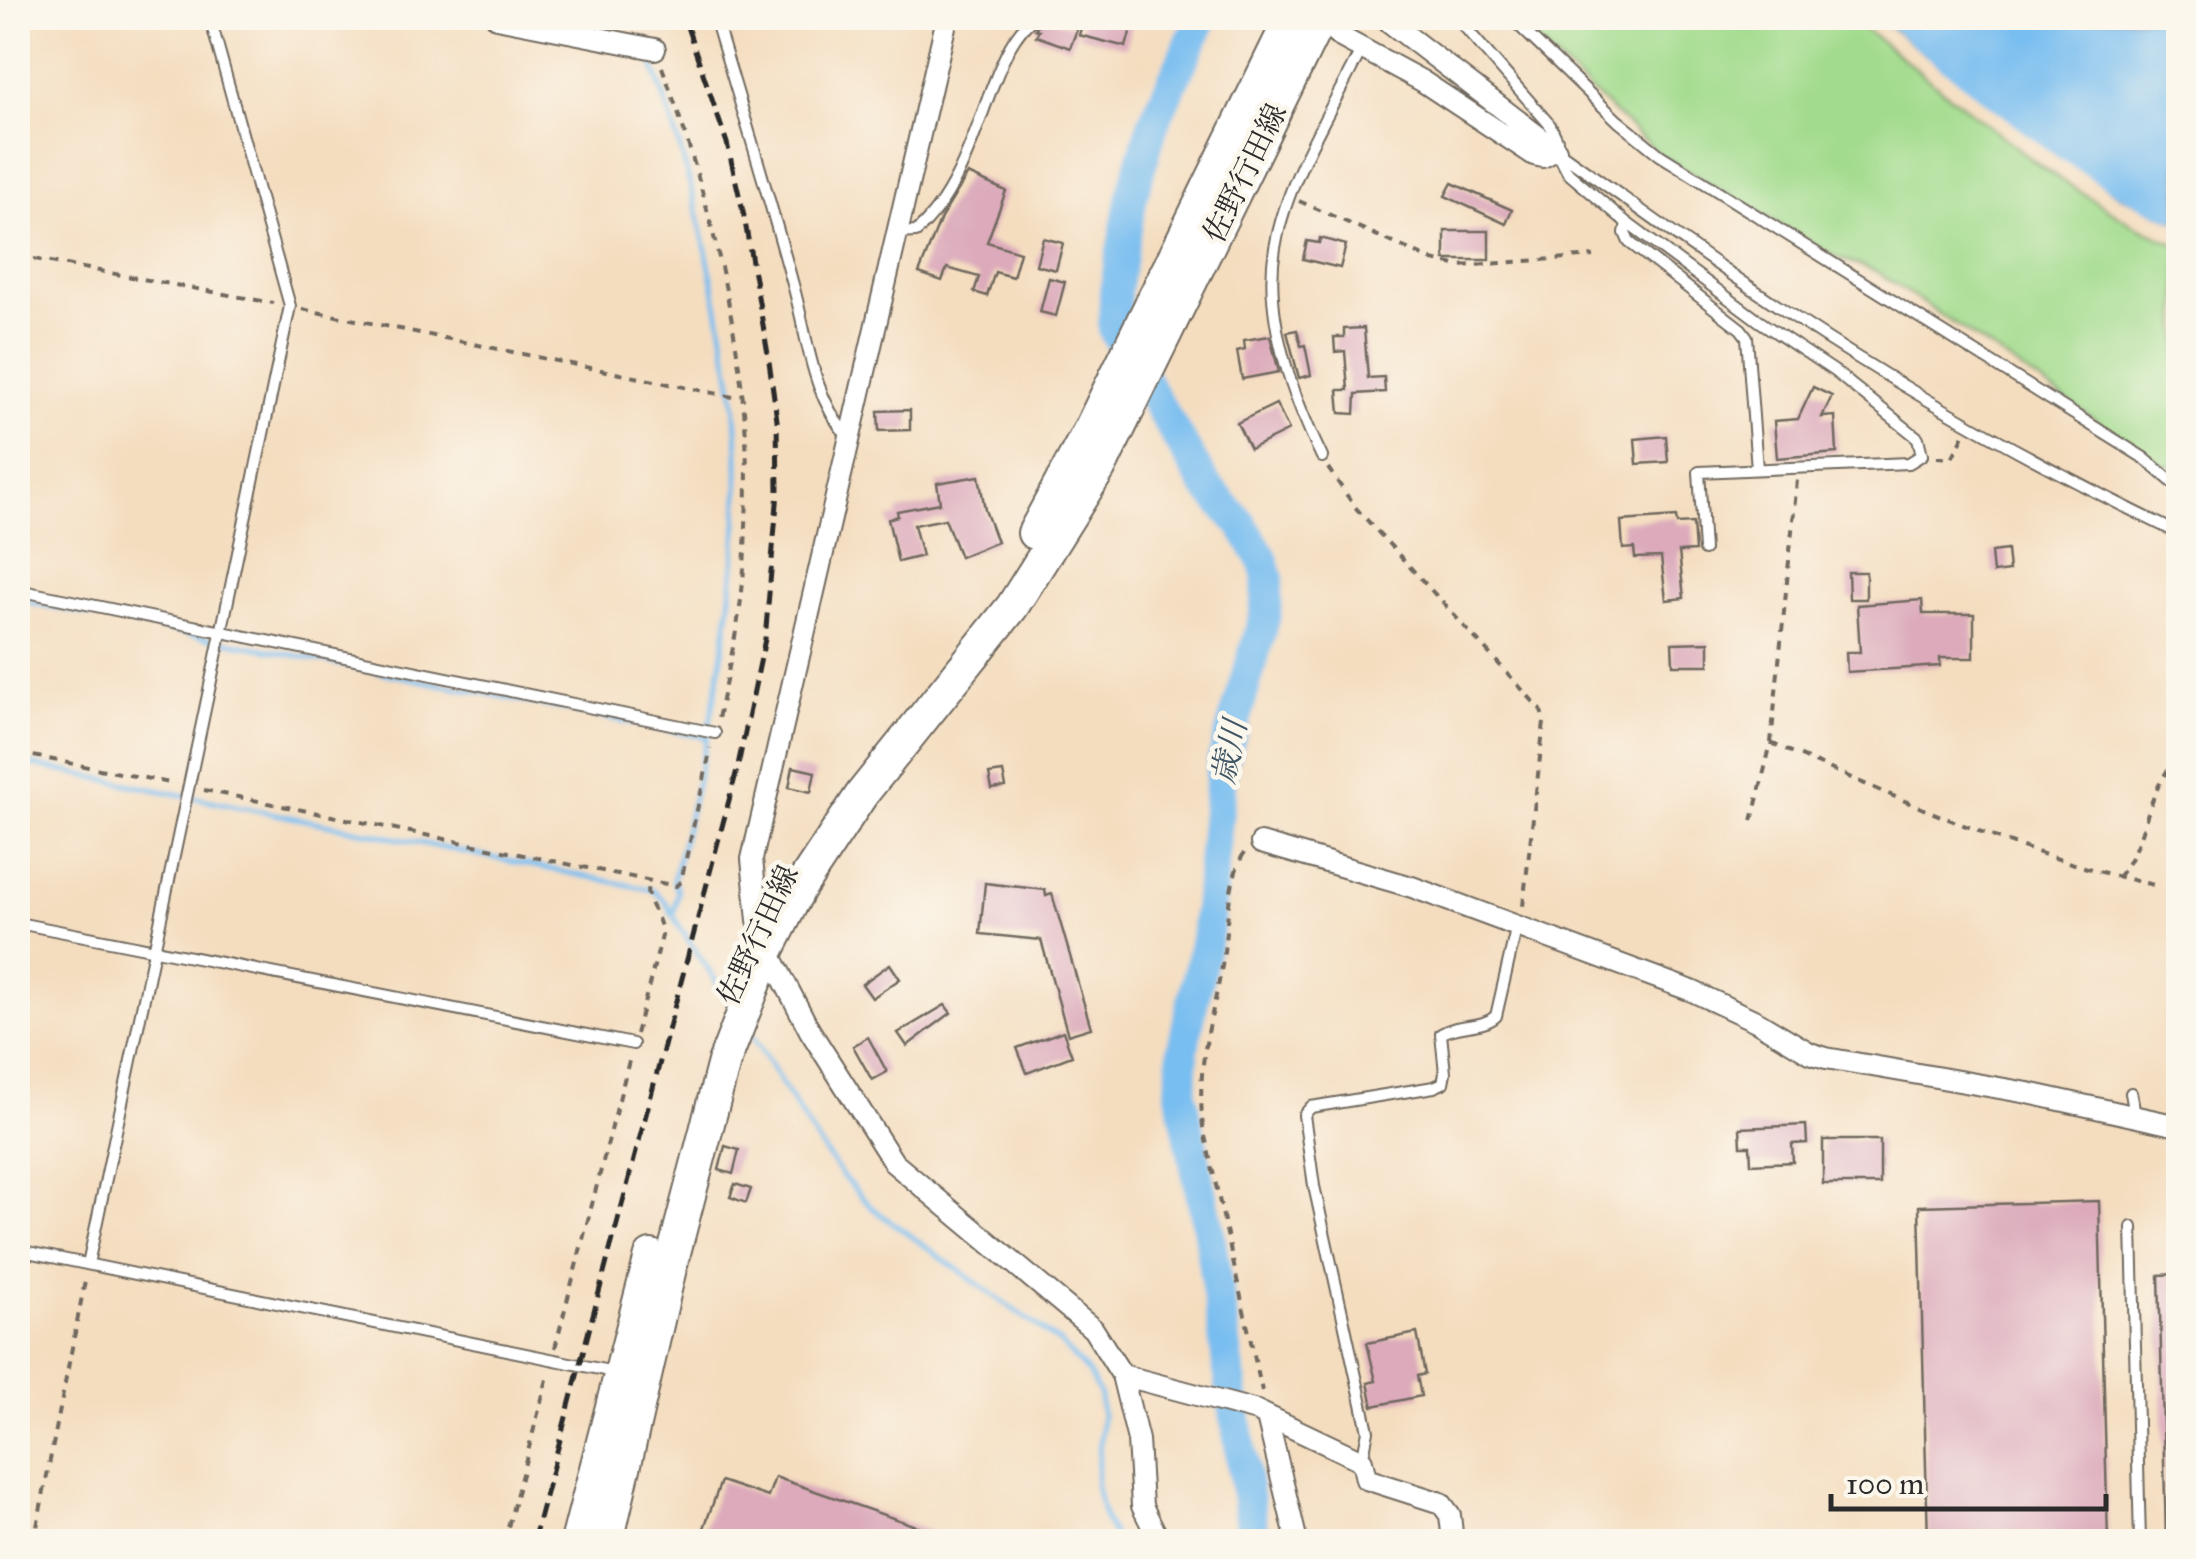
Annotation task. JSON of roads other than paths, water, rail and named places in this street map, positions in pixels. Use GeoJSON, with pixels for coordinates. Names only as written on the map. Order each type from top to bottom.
{"type":"FeatureCollection","features":[{"type":"Feature","properties":{"kind":"main road","name":"佐野行田線"},"geometry":{"type":"LineString","coordinates":[[1110,418],[1156,292],[1291,18]]}},
{"type":"Feature","properties":{"kind":"main road","name":"佐野行田線"},"geometry":{"type":"LineString","coordinates":[[577,1542],[706,1054],[801,846],[849,777],[997,591],[1170,328],[1329,26]]}},
{"type":"Feature","properties":{"kind":"main road","name":"佐野行田線"},"geometry":{"type":"LineString","coordinates":[[607,1542],[670,1268],[724,1062],[763,935]]}},
{"type":"Feature","properties":{"kind":"street"},"geometry":{"type":"LineString","coordinates":[[497,18],[655,48]]}},
{"type":"Feature","properties":{"kind":"street"},"geometry":{"type":"LineString","coordinates":[[947,18],[752,859],[763,935],[810,1031],[894,1163],[1093,1329],[1122,1375],[1138,1440],[1142,1506],[1160,1542]]}},
{"type":"Feature","properties":{"kind":"street"},"geometry":{"type":"LineString","coordinates":[[1329,26],[1361,50],[1422,82],[1534,155],[1556,150],[1384,18]]}},
{"type":"Feature","properties":{"kind":"street"},"geometry":{"type":"LineString","coordinates":[[1261,843],[1412,887],[1517,925],[1692,992],[1826,1058],[2133,1104],[2178,1126]]}},
{"type":"Feature","properties":{"kind":"street"},"geometry":{"type":"LineString","coordinates":[[1122,1375],[1262,1414],[1362,1461],[1366,1478],[1441,1503],[1450,1515],[1454,1542]]}},
{"type":"Feature","properties":{"kind":"street"},"geometry":{"type":"LineString","coordinates":[[1262,1414],[1297,1542]]}},
{"type":"Feature","properties":{"kind":"lane"},"geometry":{"type":"LineString","coordinates":[[88,1264],[290,306],[210,18]]}},
{"type":"Feature","properties":{"kind":"lane"},"geometry":{"type":"LineString","coordinates":[[714,18],[794,285],[819,392],[832,418],[848,437]]}},
{"type":"Feature","properties":{"kind":"lane"},"geometry":{"type":"LineString","coordinates":[[896,233],[916,232],[930,220],[964,160],[1004,56],[1034,18]]}},
{"type":"Feature","properties":{"kind":"lane"},"geometry":{"type":"LineString","coordinates":[[1457,18],[1550,125],[1557,140],[1556,150],[1568,172],[1627,223],[1907,426],[1922,447],[1922,455],[1909,462],[1699,472],[1704,550]]}},
{"type":"Feature","properties":{"kind":"lane"},"geometry":{"type":"LineString","coordinates":[[1511,18],[1584,90],[1660,155],[2128,448],[2178,487]]}},
{"type":"Feature","properties":{"kind":"lane"},"geometry":{"type":"LineString","coordinates":[[1322,458],[1297,405],[1278,328],[1274,250],[1299,173],[1361,50]]}},
{"type":"Feature","properties":{"kind":"lane"},"geometry":{"type":"LineString","coordinates":[[1556,150],[1785,311],[1868,364],[2064,478],[2178,533]]}},
{"type":"Feature","properties":{"kind":"lane"},"geometry":{"type":"LineString","coordinates":[[1627,223],[1625,233],[1630,242],[1741,329],[1747,338],[1757,469]]}},
{"type":"Feature","properties":{"kind":"lane"},"geometry":{"type":"LineString","coordinates":[[18,590],[714,733]]}},
{"type":"Feature","properties":{"kind":"lane"},"geometry":{"type":"LineString","coordinates":[[18,922],[633,1044]]}},
{"type":"Feature","properties":{"kind":"lane"},"geometry":{"type":"LineString","coordinates":[[1362,1461],[1368,1431],[1314,1186],[1304,1115],[1311,1107],[1434,1087],[1443,1082],[1440,1034],[1496,1016],[1517,925]]}},
{"type":"Feature","properties":{"kind":"lane"},"geometry":{"type":"LineString","coordinates":[[2132,1227],[2140,1542]]}},
{"type":"Feature","properties":{"kind":"lane"},"geometry":{"type":"LineString","coordinates":[[18,1250],[620,1373]]}},
{"type":"Feature","properties":{"kind":"water"},"geometry":{"type":"Polygon","coordinates":[[[1876,18],[2178,18],[2178,224],[2136,206],[2058,159],[1876,18]]]}},
{"type":"Feature","properties":{"kind":"waterway","name":"歳川"},"geometry":{"type":"LineString","coordinates":[[1202,18],[1153,124],[1132,195],[1115,291],[1114,330],[1205,484],[1242,525],[1262,558],[1268,578],[1265,615],[1222,764],[1207,933],[1183,1048],[1181,1093],[1208,1226],[1254,1542]]}},
{"type":"Feature","properties":{"kind":"waterway"},"geometry":{"type":"LineString","coordinates":[[648,52],[682,153],[707,255],[734,392],[738,473],[737,532],[723,650],[701,766],[673,880],[678,892],[674,912]]}},
{"type":"Feature","properties":{"kind":"waterway"},"geometry":{"type":"LineString","coordinates":[[18,600],[708,738]]}},
{"type":"Feature","properties":{"kind":"waterway"},"geometry":{"type":"LineString","coordinates":[[18,762],[653,890],[666,902],[734,1008]]}},
{"type":"Feature","properties":{"kind":"waterway"},"geometry":{"type":"LineString","coordinates":[[748,1029],[817,1141],[872,1208],[1060,1343],[1089,1374],[1100,1396],[1102,1416],[1096,1487],[1105,1520],[1117,1542]]}},
{"type":"Feature","properties":{"kind":"railway"},"geometry":{"type":"LineString","coordinates":[[533,1542],[737,770],[765,639],[778,492],[777,420],[744,216],[727,143],[684,18]]}}]}
